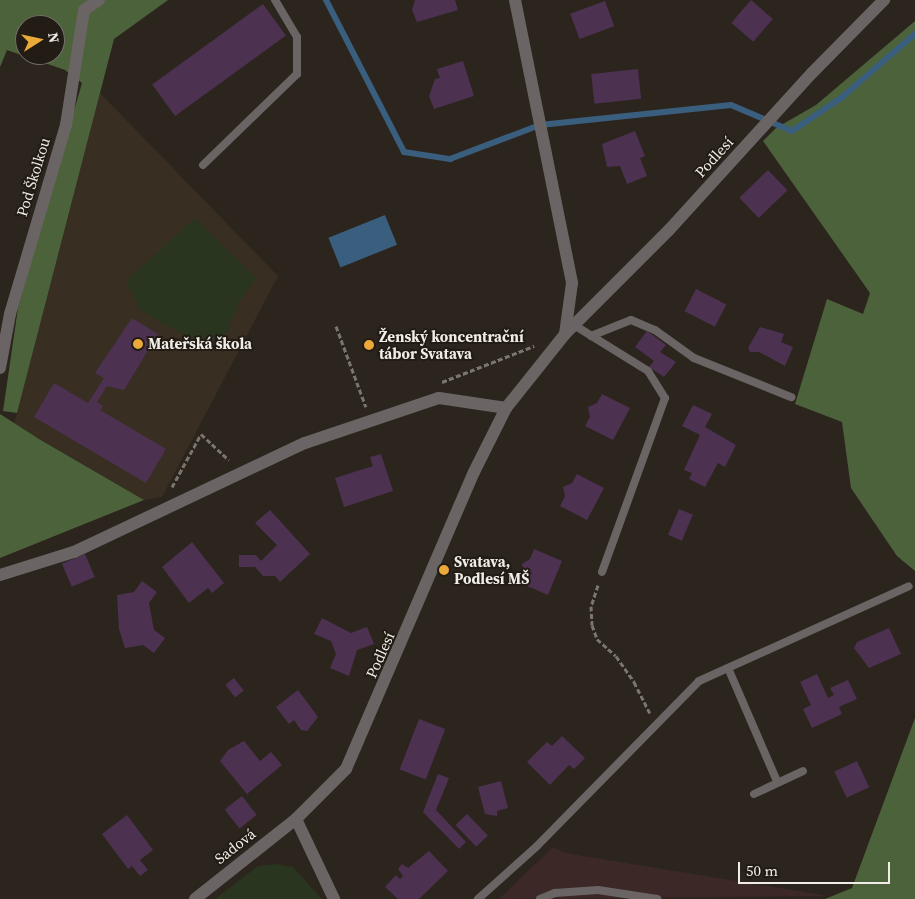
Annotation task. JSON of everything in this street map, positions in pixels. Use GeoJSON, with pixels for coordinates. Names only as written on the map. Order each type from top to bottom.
{"type":"FeatureCollection","features":[{"type":"Feature","properties":{"kind":"street","name":"Pod Školkou"},"geometry":{"type":"LineString","coordinates":[[0,368],[10,314],[66,125],[84,10],[99,0]]}},
{"type":"Feature","properties":{"kind":"street"},"geometry":{"type":"LineString","coordinates":[[515,0],[572,283],[569,330]]}},
{"type":"Feature","properties":{"kind":"street","name":"Podlesí"},"geometry":{"type":"LineString","coordinates":[[296,819],[346,769],[474,472],[506,408],[569,330],[670,230],[812,73],[884,0]]}},
{"type":"Feature","properties":{"kind":"street"},"geometry":{"type":"LineString","coordinates":[[0,575],[74,552],[305,443],[439,398],[506,408]]}},
{"type":"Feature","properties":{"kind":"street"},"geometry":{"type":"LineString","coordinates":[[296,819],[334,899]]}},
{"type":"Feature","properties":{"kind":"street","name":"Sadová"},"geometry":{"type":"LineString","coordinates":[[194,899],[296,819]]}},
{"type":"Feature","properties":{"kind":"lane"},"geometry":{"type":"LineString","coordinates":[[204,165],[297,74],[297,37],[276,0]]}},
{"type":"Feature","properties":{"kind":"lane"},"geometry":{"type":"LineString","coordinates":[[592,336],[631,320],[655,330],[694,358],[791,397]]}},
{"type":"Feature","properties":{"kind":"lane"},"geometry":{"type":"LineString","coordinates":[[569,330],[592,336],[648,371],[665,398],[602,572]]}},
{"type":"Feature","properties":{"kind":"lane"},"geometry":{"type":"LineString","coordinates":[[478,899],[699,681],[909,586]]}},
{"type":"Feature","properties":{"kind":"lane"},"geometry":{"type":"LineString","coordinates":[[728,668],[777,781]]}},
{"type":"Feature","properties":{"kind":"lane"},"geometry":{"type":"LineString","coordinates":[[754,794],[777,781],[803,771]]}},
{"type":"Feature","properties":{"kind":"lane"},"geometry":{"type":"LineString","coordinates":[[540,899],[555,893],[598,890],[657,899]]}},
{"type":"Feature","properties":{"kind":"path"},"geometry":{"type":"LineString","coordinates":[[336,326],[372,422]]}},
{"type":"Feature","properties":{"kind":"path"},"geometry":{"type":"LineString","coordinates":[[524,350],[539,340]]}},
{"type":"Feature","properties":{"kind":"path"},"geometry":{"type":"LineString","coordinates":[[170,491],[201,434]]}},
{"type":"Feature","properties":{"kind":"path"},"geometry":{"type":"LineString","coordinates":[[602,572],[591,606],[592,625],[598,640],[616,656],[634,682],[655,726]]}},
{"type":"Feature","properties":{"kind":"shaded area","name":"Mateřská škola"},"geometry":{"type":"Polygon","coordinates":[[[100,93],[278,276],[162,497],[144,500],[14,424],[100,93]]]}},
{"type":"Feature","properties":{"kind":"shaded area"},"geometry":{"type":"Polygon","coordinates":[[[553,847],[565,853],[829,896],[499,899],[553,847]]]}},
{"type":"Feature","properties":{"kind":"green space"},"geometry":{"type":"Polygon","coordinates":[[[0,0],[168,0],[114,39],[17,413],[3,411],[18,308],[82,83],[65,70],[50,65],[65,65],[65,15],[15,15],[15,53],[7,50],[0,67],[0,0]]]}},
{"type":"Feature","properties":{"kind":"green space"},"geometry":{"type":"Polygon","coordinates":[[[915,21],[915,571],[897,556],[851,488],[842,422],[795,404],[827,299],[863,314],[870,293],[763,141],[776,128],[816,105],[915,21]]]}},
{"type":"Feature","properties":{"kind":"green space"},"geometry":{"type":"Polygon","coordinates":[[[195,218],[256,278],[238,304],[224,340],[196,342],[140,310],[126,281],[195,218]]]}},
{"type":"Feature","properties":{"kind":"green space"},"geometry":{"type":"Polygon","coordinates":[[[0,414],[39,439],[144,500],[0,558],[0,414]]]}},
{"type":"Feature","properties":{"kind":"green space"},"geometry":{"type":"Polygon","coordinates":[[[915,718],[915,899],[825,899],[852,888],[915,718]]]}},
{"type":"Feature","properties":{"kind":"green space"},"geometry":{"type":"Polygon","coordinates":[[[276,864],[293,867],[322,899],[215,899],[258,866],[276,864]]]}},
{"type":"Feature","properties":{"kind":"water"},"geometry":{"type":"Polygon","coordinates":[[[385,215],[397,245],[340,268],[328,238],[385,215]]]}},
{"type":"Feature","properties":{"kind":"building"},"geometry":{"type":"Polygon","coordinates":[[[415,0],[455,0],[458,10],[417,22],[412,10],[415,0]]]}},
{"type":"Feature","properties":{"kind":"building"},"geometry":{"type":"Polygon","coordinates":[[[751,0],[773,19],[753,42],[731,23],[751,0]]]}},
{"type":"Feature","properties":{"kind":"building"},"geometry":{"type":"Polygon","coordinates":[[[605,1],[614,26],[579,39],[570,14],[605,1]]]}},
{"type":"Feature","properties":{"kind":"building"},"geometry":{"type":"Polygon","coordinates":[[[263,4],[286,36],[175,116],[152,85],[263,4]]]}},
{"type":"Feature","properties":{"kind":"building"},"geometry":{"type":"Polygon","coordinates":[[[463,61],[474,96],[434,109],[429,96],[435,79],[440,78],[437,69],[463,61]]]}},
{"type":"Feature","properties":{"kind":"building"},"geometry":{"type":"Polygon","coordinates":[[[638,69],[641,99],[594,104],[591,74],[638,69]]]}},
{"type":"Feature","properties":{"kind":"building"},"geometry":{"type":"Polygon","coordinates":[[[635,131],[645,156],[640,158],[647,176],[627,184],[620,166],[607,167],[602,144],[635,131]]]}},
{"type":"Feature","properties":{"kind":"building"},"geometry":{"type":"Polygon","coordinates":[[[768,170],[787,190],[759,218],[739,198],[768,170]]]}},
{"type":"Feature","properties":{"kind":"building"},"geometry":{"type":"Polygon","coordinates":[[[696,289],[726,304],[715,327],[685,311],[696,289]]]}},
{"type":"Feature","properties":{"kind":"building"},"geometry":{"type":"Polygon","coordinates":[[[132,318],[158,334],[124,390],[107,386],[97,402],[103,406],[100,410],[166,449],[146,483],[34,417],[54,383],[88,403],[104,378],[95,373],[132,318]]]}},
{"type":"Feature","properties":{"kind":"building"},"geometry":{"type":"Polygon","coordinates":[[[760,327],[784,334],[781,342],[793,347],[785,366],[759,352],[750,352],[748,348],[760,327]]]}},
{"type":"Feature","properties":{"kind":"building"},"geometry":{"type":"Polygon","coordinates":[[[647,331],[666,345],[660,352],[676,362],[664,377],[649,367],[654,361],[635,347],[647,331]]]}},
{"type":"Feature","properties":{"kind":"building"},"geometry":{"type":"Polygon","coordinates":[[[602,394],[630,408],[613,440],[585,426],[590,417],[588,407],[597,403],[602,394]]]}},
{"type":"Feature","properties":{"kind":"building"},"geometry":{"type":"Polygon","coordinates":[[[693,405],[712,414],[705,427],[736,445],[725,467],[718,463],[705,487],[689,479],[692,473],[684,470],[700,435],[682,426],[693,405]]]}},
{"type":"Feature","properties":{"kind":"building"},"geometry":{"type":"Polygon","coordinates":[[[381,454],[393,491],[344,507],[335,478],[373,466],[370,457],[381,454]]]}},
{"type":"Feature","properties":{"kind":"building"},"geometry":{"type":"Polygon","coordinates":[[[577,474],[604,488],[587,520],[560,506],[565,496],[563,487],[572,483],[577,474]]]}},
{"type":"Feature","properties":{"kind":"building"},"geometry":{"type":"Polygon","coordinates":[[[679,509],[693,515],[682,541],[668,535],[679,509]]]}},
{"type":"Feature","properties":{"kind":"building"},"geometry":{"type":"Polygon","coordinates":[[[270,510],[310,554],[280,582],[275,576],[263,576],[255,567],[239,567],[239,555],[256,555],[261,561],[277,545],[255,523],[270,510]]]}},
{"type":"Feature","properties":{"kind":"building"},"geometry":{"type":"Polygon","coordinates":[[[192,542],[224,583],[212,593],[208,588],[189,603],[162,567],[192,542]]]}},
{"type":"Feature","properties":{"kind":"building"},"geometry":{"type":"Polygon","coordinates":[[[534,549],[562,561],[548,595],[520,583],[524,573],[522,564],[530,559],[534,549]]]}},
{"type":"Feature","properties":{"kind":"building"},"geometry":{"type":"Polygon","coordinates":[[[85,554],[95,577],[72,587],[62,564],[85,554]]]}},
{"type":"Feature","properties":{"kind":"building"},"geometry":{"type":"Polygon","coordinates":[[[142,581],[157,592],[149,603],[154,630],[165,638],[154,653],[143,645],[125,648],[119,629],[117,595],[134,592],[142,581]]]}},
{"type":"Feature","properties":{"kind":"building"},"geometry":{"type":"Polygon","coordinates":[[[322,618],[351,633],[367,627],[374,644],[357,650],[349,676],[330,668],[336,654],[331,641],[314,634],[322,618]]]}},
{"type":"Feature","properties":{"kind":"building"},"geometry":{"type":"Polygon","coordinates":[[[889,628],[901,654],[869,668],[854,648],[857,642],[889,628]]]}},
{"type":"Feature","properties":{"kind":"building"},"geometry":{"type":"Polygon","coordinates":[[[817,674],[828,698],[834,695],[830,688],[848,680],[857,699],[839,707],[842,714],[812,728],[803,709],[811,705],[800,682],[817,674]]]}},
{"type":"Feature","properties":{"kind":"building"},"geometry":{"type":"Polygon","coordinates":[[[234,678],[244,691],[235,697],[225,685],[234,678]]]}},
{"type":"Feature","properties":{"kind":"building"},"geometry":{"type":"Polygon","coordinates":[[[298,690],[318,717],[307,731],[301,730],[294,720],[289,724],[276,707],[298,690]]]}},
{"type":"Feature","properties":{"kind":"building"},"geometry":{"type":"Polygon","coordinates":[[[419,719],[445,729],[426,779],[400,769],[419,719]]]}},
{"type":"Feature","properties":{"kind":"building"},"geometry":{"type":"Polygon","coordinates":[[[562,736],[585,758],[574,769],[569,765],[550,785],[527,762],[547,742],[552,746],[562,736]]]}},
{"type":"Feature","properties":{"kind":"building"},"geometry":{"type":"Polygon","coordinates":[[[244,741],[260,761],[271,752],[282,765],[247,794],[220,761],[228,750],[244,741]]]}},
{"type":"Feature","properties":{"kind":"building"},"geometry":{"type":"Polygon","coordinates":[[[857,761],[869,787],[847,798],[834,772],[857,761]]]}},
{"type":"Feature","properties":{"kind":"building"},"geometry":{"type":"Polygon","coordinates":[[[438,774],[449,778],[436,810],[466,842],[459,849],[423,812],[438,774]]]}},
{"type":"Feature","properties":{"kind":"building"},"geometry":{"type":"Polygon","coordinates":[[[501,781],[508,808],[497,811],[497,816],[485,814],[478,787],[501,781]]]}},
{"type":"Feature","properties":{"kind":"building"},"geometry":{"type":"Polygon","coordinates":[[[242,796],[257,815],[239,828],[225,810],[242,796]]]}},
{"type":"Feature","properties":{"kind":"building"},"geometry":{"type":"Polygon","coordinates":[[[467,814],[488,836],[476,847],[455,825],[467,814]]]}},
{"type":"Feature","properties":{"kind":"building"},"geometry":{"type":"Polygon","coordinates":[[[127,815],[153,850],[140,860],[148,870],[140,876],[132,866],[128,869],[102,834],[127,815]]]}},
{"type":"Feature","properties":{"kind":"building"},"geometry":{"type":"Polygon","coordinates":[[[429,851],[448,871],[419,899],[398,899],[385,887],[396,875],[400,879],[403,876],[398,869],[402,864],[408,868],[429,851]]]}},
{"type":"Feature","properties":{"kind":"waterway"},"geometry":{"type":"LineString","coordinates":[[326,0],[404,152],[450,159],[540,125],[731,105],[792,131],[841,98],[915,34]]}},
{"type":"Feature","properties":{"kind":"place","name":"Mateřská škola"},"geometry":{"type":"Point","coordinates":[138,344]}},
{"type":"Feature","properties":{"kind":"place","name":"Ženský koncentrační tábor Svatava"},"geometry":{"type":"Point","coordinates":[369,345]}},
{"type":"Feature","properties":{"kind":"place","name":"Svatava, Podlesí MŠ"},"geometry":{"type":"Point","coordinates":[444,570]}}]}
